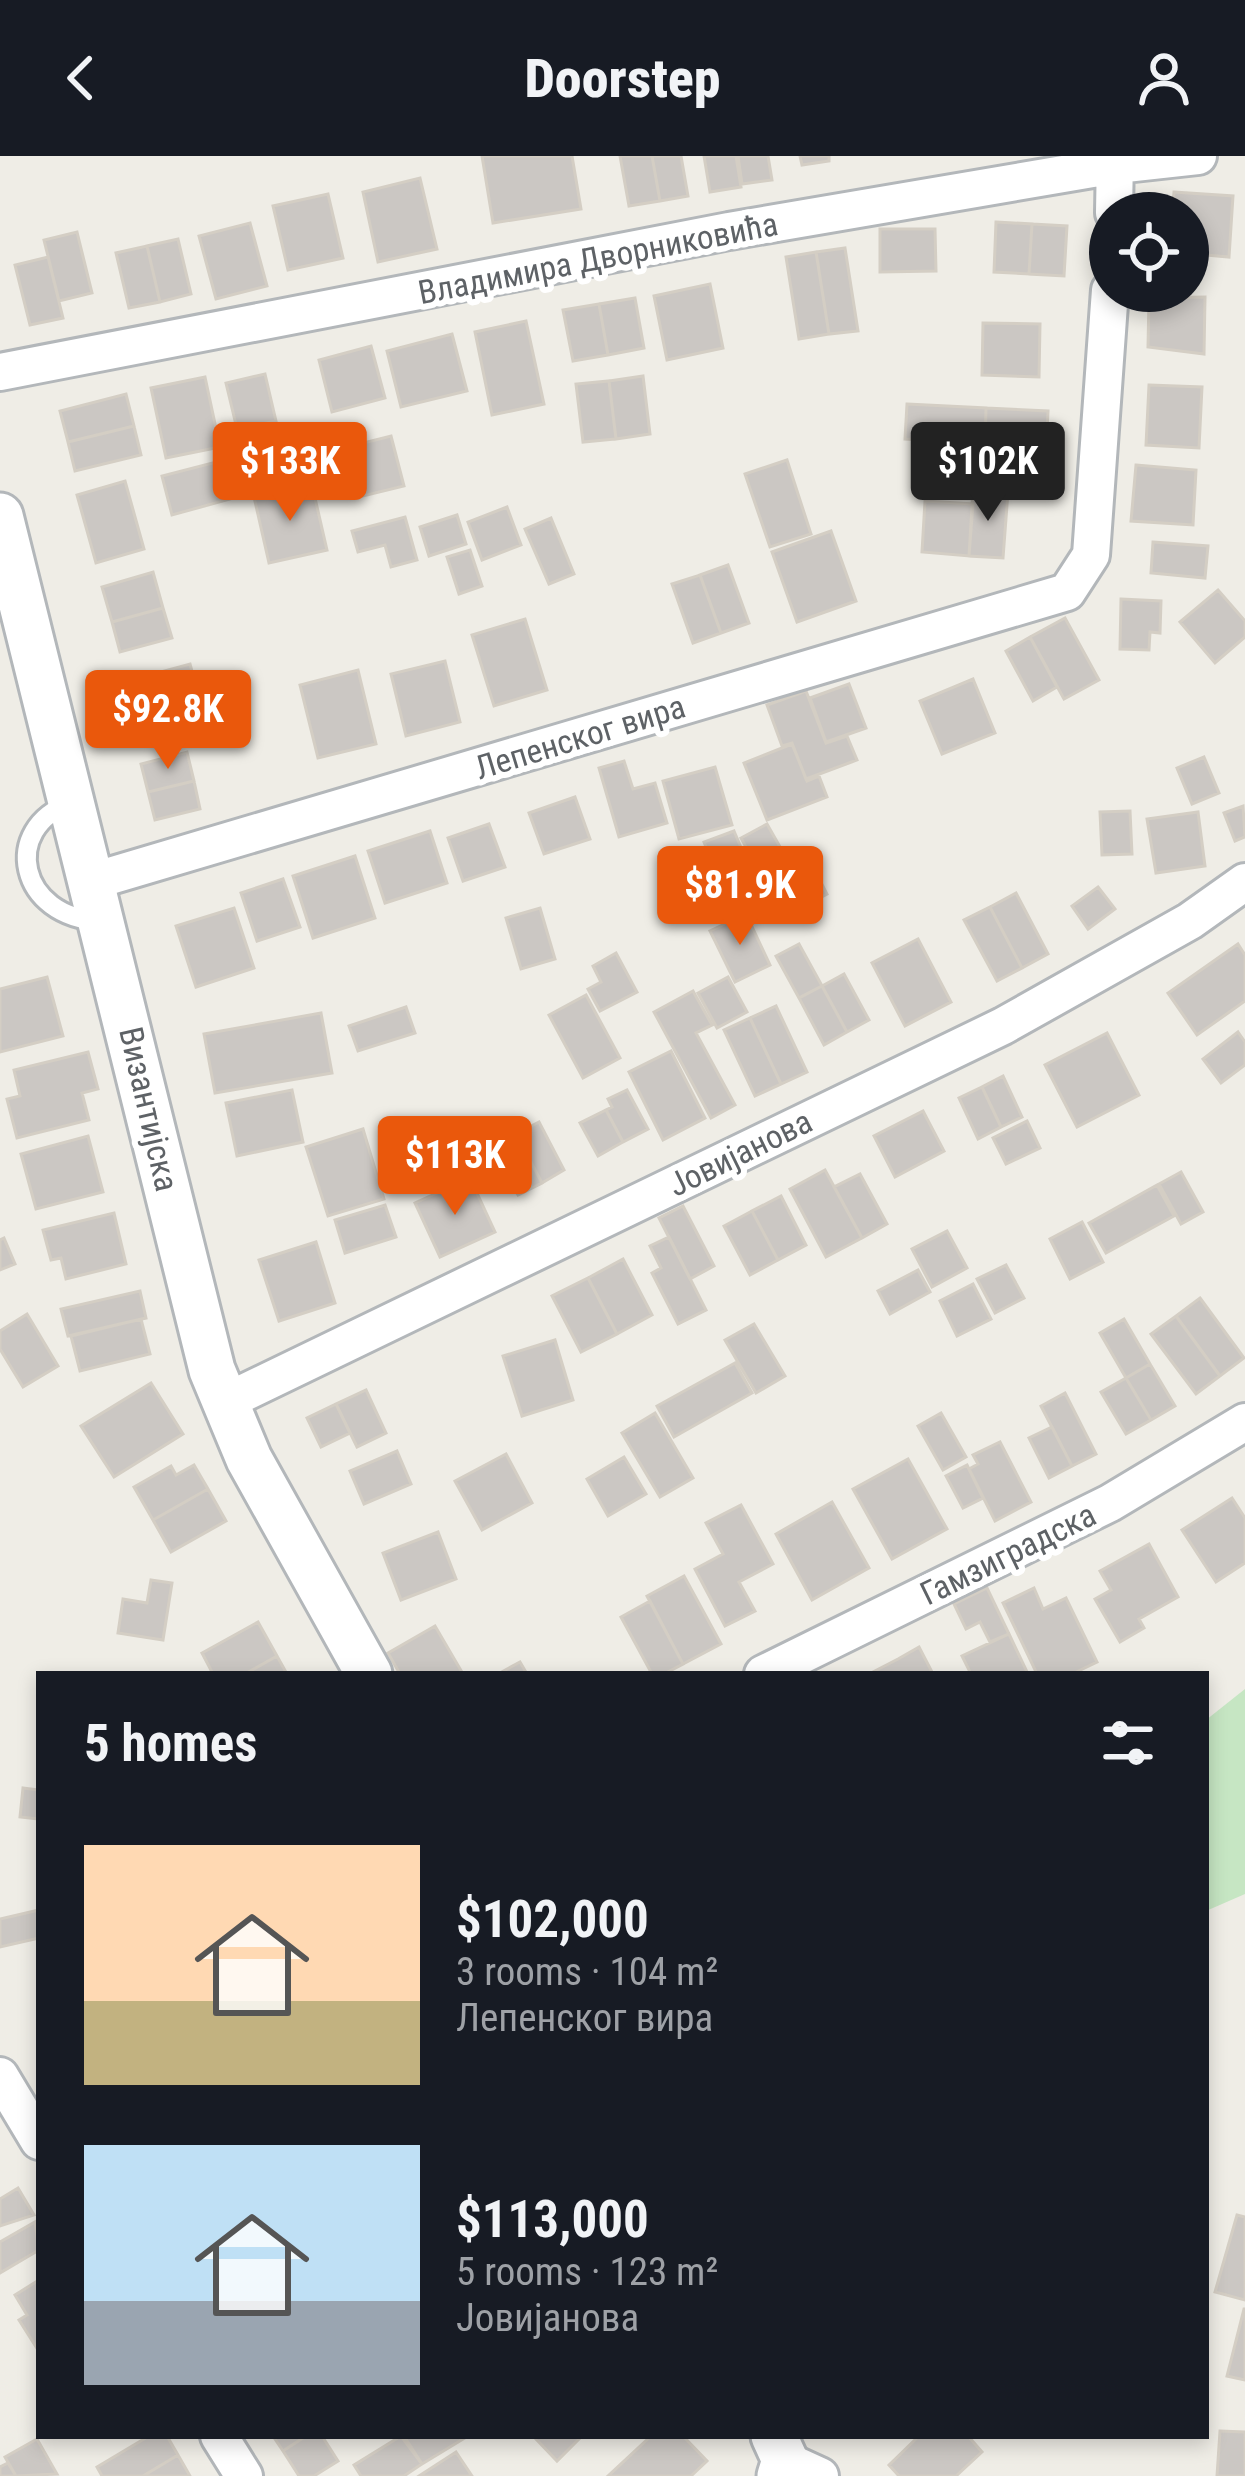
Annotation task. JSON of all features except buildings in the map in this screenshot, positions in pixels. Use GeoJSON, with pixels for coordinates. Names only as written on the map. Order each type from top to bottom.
{"type":"FeatureCollection","features":[{"type":"Feature","properties":{"kind":"street","name":"Владимира Дворниковића"},"geometry":{"type":"LineString","coordinates":[[0,372],[1115,160],[1198,156]]}},
{"type":"Feature","properties":{"kind":"street"},"geometry":{"type":"LineString","coordinates":[[1114,192],[1115,160]]}},
{"type":"Feature","properties":{"kind":"street","name":"Лепенског вира"},"geometry":{"type":"LineString","coordinates":[[97,901],[1067,592],[1091,555],[1108,312]]}},
{"type":"Feature","properties":{"kind":"street","name":"Византијска"},"geometry":{"type":"LineString","coordinates":[[0,516],[198,1320],[224,1403],[367,1671]]}},
{"type":"Feature","properties":{"kind":"street","name":"Јовијанова"},"geometry":{"type":"LineString","coordinates":[[224,1403],[1003,1026],[1172,932],[1245,882]]}},
{"type":"Feature","properties":{"kind":"street","name":"Гамзиградска"},"geometry":{"type":"LineString","coordinates":[[770,1671],[1094,1512],[1245,1422]]}},
{"type":"Feature","properties":{"kind":"street"},"geometry":{"type":"LineString","coordinates":[[0,2076],[33,2117]]}},
{"type":"Feature","properties":{"kind":"street"},"geometry":{"type":"LineString","coordinates":[[221,2439],[244,2476]]}},
{"type":"Feature","properties":{"kind":"lane"},"geometry":{"type":"LineString","coordinates":[[71,803],[38,827],[30,844],[28,876],[33,891],[57,913],[97,901]]}},
{"type":"Feature","properties":{"kind":"green space"},"geometry":{"type":"Polygon","coordinates":[[[1245,1689],[1245,1894],[1209,1910],[1209,1718],[1245,1689]]]}}]}
